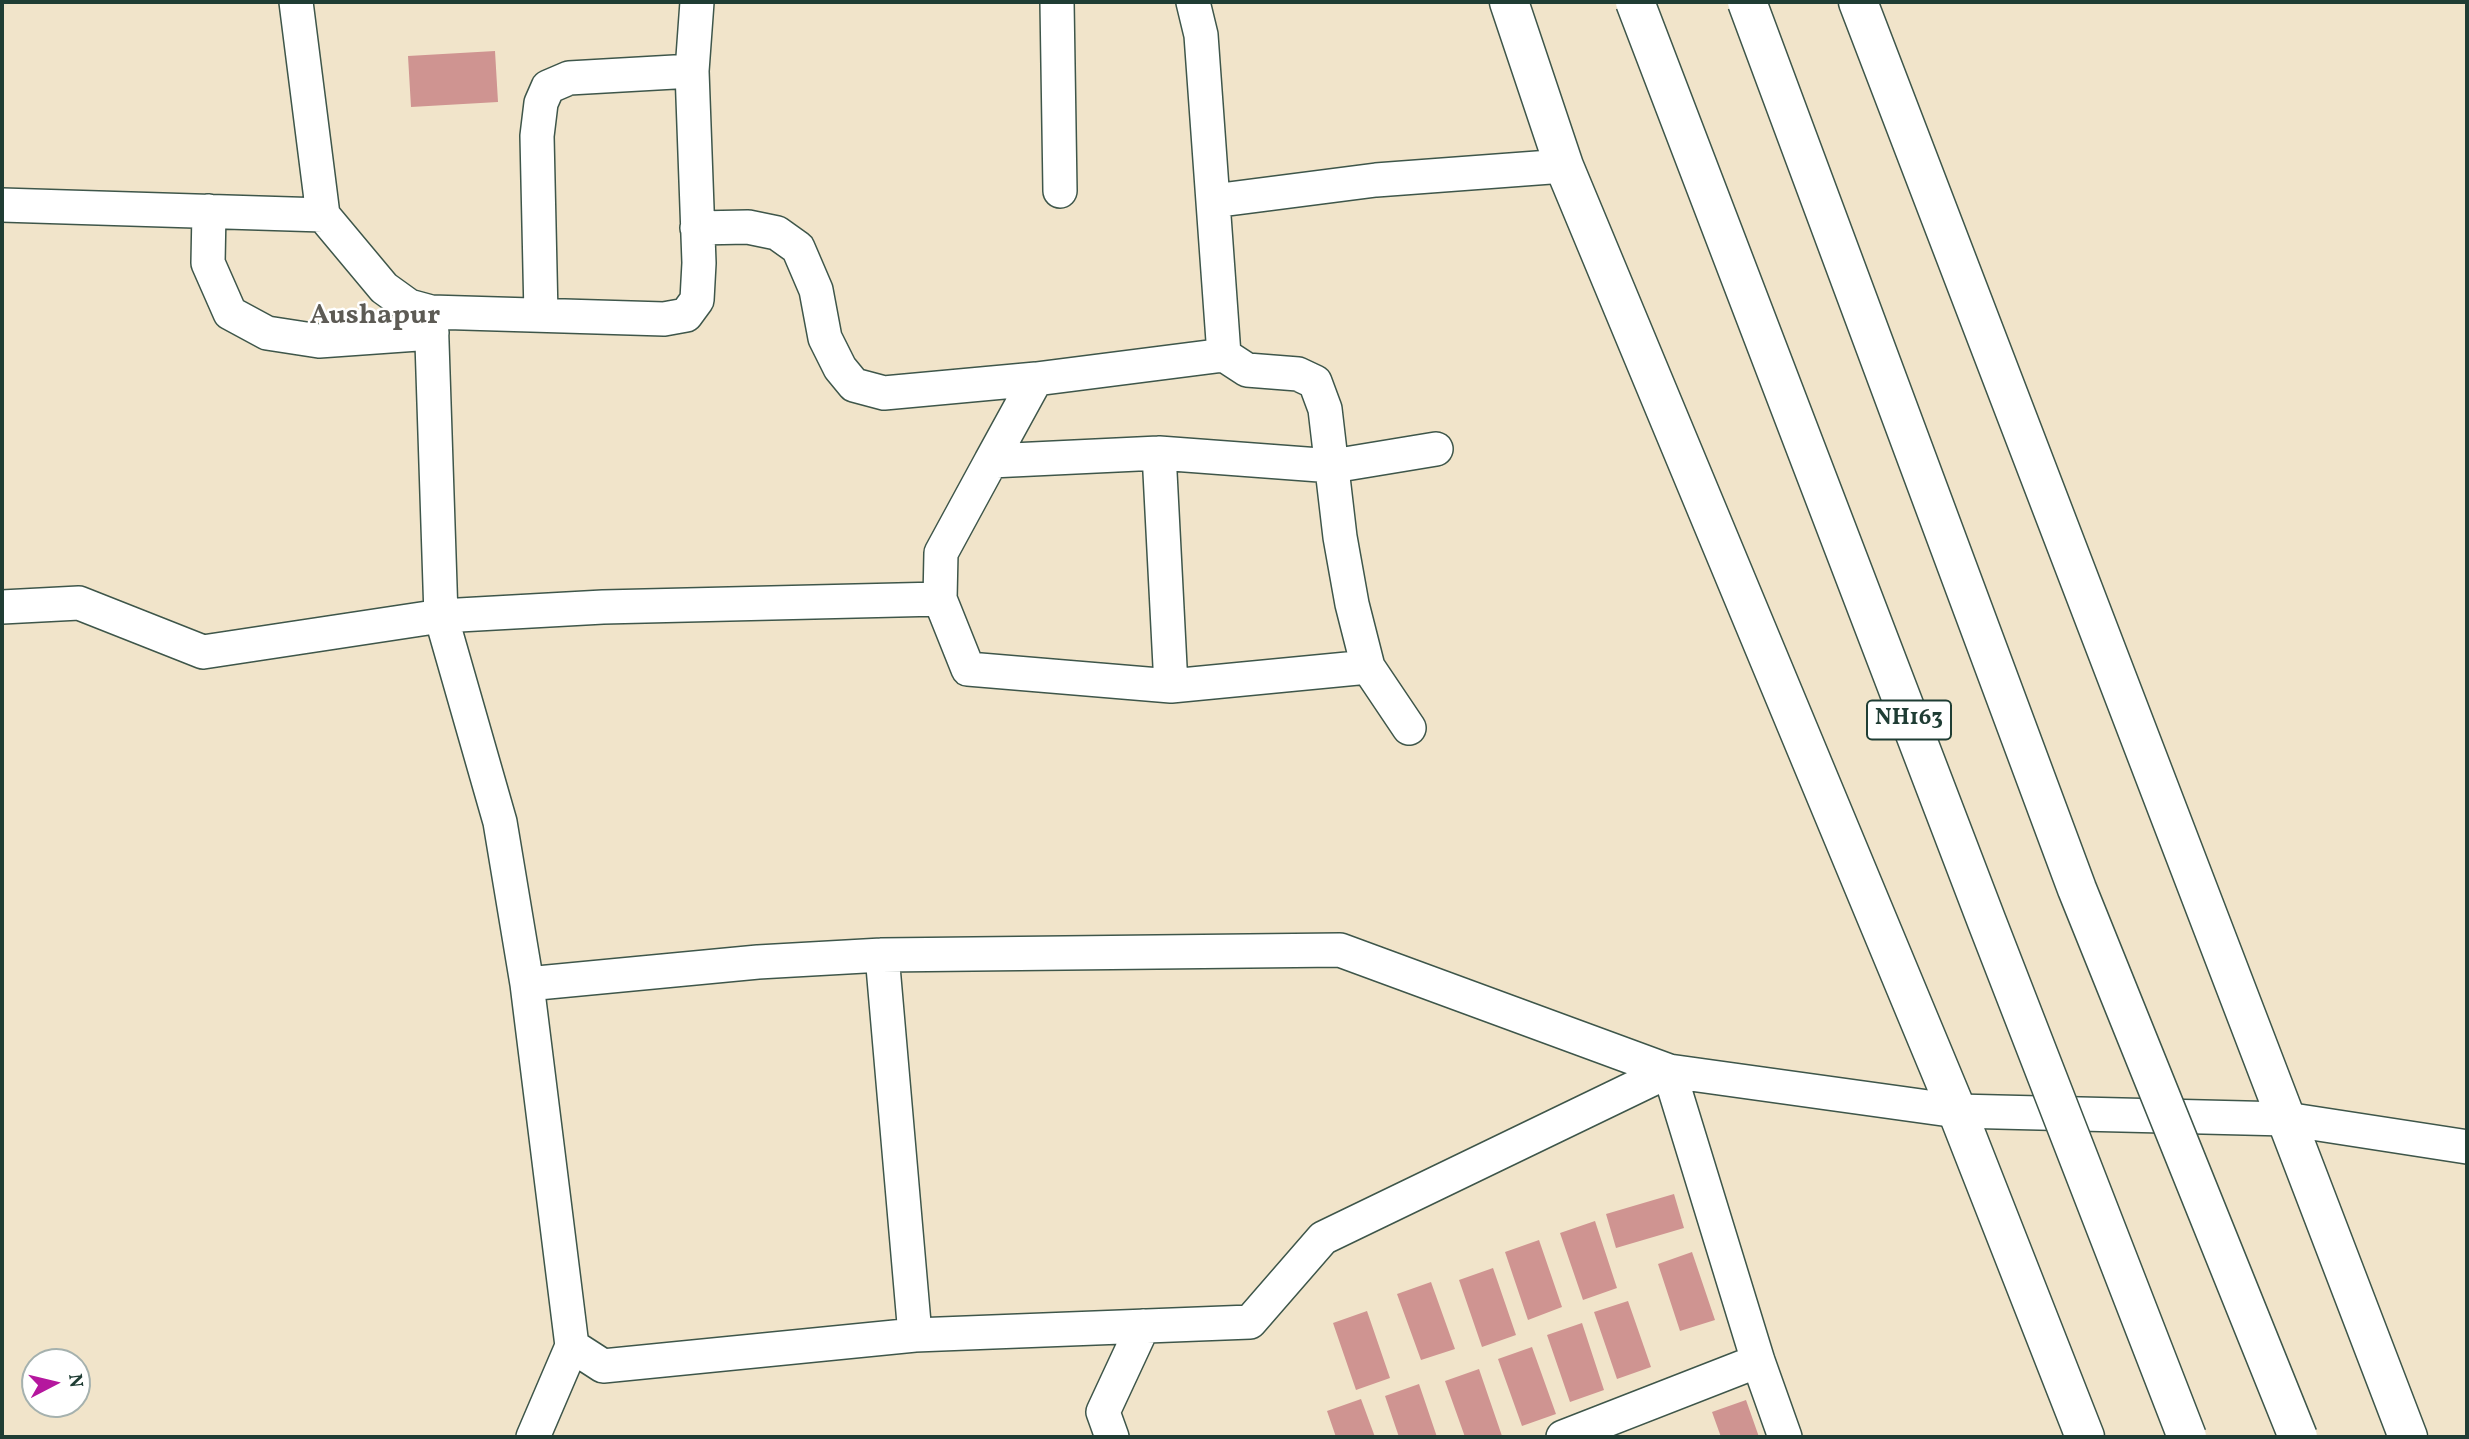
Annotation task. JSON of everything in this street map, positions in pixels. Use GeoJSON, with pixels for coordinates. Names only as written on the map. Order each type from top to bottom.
{"type":"FeatureCollection","features":[{"type":"Feature","properties":{"kind":"main road"},"geometry":{"type":"LineString","coordinates":[[1509,2],[1564,166],[1957,1111],[2085,1437]]}},
{"type":"Feature","properties":{"kind":"main road","name":"NH163"},"geometry":{"type":"LineString","coordinates":[[1635,2],[1982,909],[2188,1437]]}},
{"type":"Feature","properties":{"kind":"main road"},"geometry":{"type":"LineString","coordinates":[[1747,2],[2077,889],[2298,1437]]}},
{"type":"Feature","properties":{"kind":"main road"},"geometry":{"type":"LineString","coordinates":[[1858,2],[2408,1437]]}},
{"type":"Feature","properties":{"kind":"street"},"geometry":{"type":"LineString","coordinates":[[296,2],[323,215],[384,288],[432,322]]}},
{"type":"Feature","properties":{"kind":"street"},"geometry":{"type":"LineString","coordinates":[[209,211],[208,263],[230,313],[268,333],[319,341],[432,322],[541,316],[664,319],[686,315],[697,300],[699,263],[692,71],[697,2]]}},
{"type":"Feature","properties":{"kind":"street"},"geometry":{"type":"LineString","coordinates":[[1057,2],[1060,191]]}},
{"type":"Feature","properties":{"kind":"street"},"geometry":{"type":"LineString","coordinates":[[1194,2],[1200,35],[1224,355]]}},
{"type":"Feature","properties":{"kind":"street"},"geometry":{"type":"LineString","coordinates":[[541,316],[537,136],[541,103],[548,87],[569,78],[692,71]]}},
{"type":"Feature","properties":{"kind":"street"},"geometry":{"type":"LineString","coordinates":[[1213,201],[1376,180],[1564,166]]}},
{"type":"Feature","properties":{"kind":"street"},"geometry":{"type":"LineString","coordinates":[[2,205],[323,215]]}},
{"type":"Feature","properties":{"kind":"street"},"geometry":{"type":"LineString","coordinates":[[698,228],[748,227],[777,233],[798,248],[816,290],[825,338],[840,368],[854,385],[884,393],[1036,379],[1224,355],[1247,370],[1298,374],[1315,382],[1325,408],[1340,537],[1349,590],[1368,667],[1409,728]]}},
{"type":"Feature","properties":{"kind":"street"},"geometry":{"type":"LineString","coordinates":[[432,322],[441,616],[500,822],[527,984],[572,1346],[533,1437]]}},
{"type":"Feature","properties":{"kind":"street"},"geometry":{"type":"LineString","coordinates":[[1036,379],[941,552],[940,599],[968,669],[1171,686],[1368,667]]}},
{"type":"Feature","properties":{"kind":"street"},"geometry":{"type":"LineString","coordinates":[[991,461],[1159,453],[1333,466],[1436,449]]}},
{"type":"Feature","properties":{"kind":"street"},"geometry":{"type":"LineString","coordinates":[[1159,453],[1171,686]]}},
{"type":"Feature","properties":{"kind":"street"},"geometry":{"type":"LineString","coordinates":[[2,607],[79,603],[203,652],[441,616],[603,607],[940,599]]}},
{"type":"Feature","properties":{"kind":"street"},"geometry":{"type":"LineString","coordinates":[[527,984],[758,962],[882,955],[1340,950],[1669,1071],[1957,1111],[2286,1119],[2467,1147]]}},
{"type":"Feature","properties":{"kind":"street"},"geometry":{"type":"LineString","coordinates":[[882,955],[915,1335]]}},
{"type":"Feature","properties":{"kind":"street"},"geometry":{"type":"LineString","coordinates":[[572,1346],[603,1366],[915,1335],[1250,1322],[1323,1238],[1669,1071]]}},
{"type":"Feature","properties":{"kind":"street"},"geometry":{"type":"LineString","coordinates":[[1669,1071],[1758,1361],[1785,1437]]}},
{"type":"Feature","properties":{"kind":"street"},"geometry":{"type":"LineString","coordinates":[[1112,1437],[1104,1412],[1143,1326]]}},
{"type":"Feature","properties":{"kind":"street"},"geometry":{"type":"LineString","coordinates":[[1563,1437],[1758,1361]]}},
{"type":"Feature","properties":{"kind":"building"},"geometry":{"type":"Polygon","coordinates":[[[495,51],[498,102],[411,107],[408,56],[495,51]]]}},
{"type":"Feature","properties":{"kind":"building"},"geometry":{"type":"Polygon","coordinates":[[[1674,1194],[1684,1228],[1616,1248],[1606,1214],[1674,1194]]]}},
{"type":"Feature","properties":{"kind":"building"},"geometry":{"type":"Polygon","coordinates":[[[1595,1221],[1617,1288],[1583,1300],[1560,1233],[1595,1221]]]}},
{"type":"Feature","properties":{"kind":"building"},"geometry":{"type":"Polygon","coordinates":[[[1539,1240],[1562,1307],[1528,1320],[1505,1252],[1539,1240]]]}},
{"type":"Feature","properties":{"kind":"building"},"geometry":{"type":"Polygon","coordinates":[[[1692,1252],[1715,1320],[1680,1331],[1658,1264],[1692,1252]]]}},
{"type":"Feature","properties":{"kind":"building"},"geometry":{"type":"Polygon","coordinates":[[[1493,1268],[1516,1335],[1482,1347],[1459,1280],[1493,1268]]]}},
{"type":"Feature","properties":{"kind":"building"},"geometry":{"type":"Polygon","coordinates":[[[1431,1282],[1455,1349],[1421,1360],[1397,1294],[1431,1282]]]}},
{"type":"Feature","properties":{"kind":"building"},"geometry":{"type":"Polygon","coordinates":[[[1628,1301],[1651,1367],[1617,1379],[1594,1312],[1628,1301]]]}},
{"type":"Feature","properties":{"kind":"building"},"geometry":{"type":"Polygon","coordinates":[[[1367,1311],[1390,1378],[1356,1390],[1333,1323],[1367,1311]]]}},
{"type":"Feature","properties":{"kind":"building"},"geometry":{"type":"Polygon","coordinates":[[[1582,1323],[1604,1390],[1570,1402],[1547,1335],[1582,1323]]]}},
{"type":"Feature","properties":{"kind":"building"},"geometry":{"type":"Polygon","coordinates":[[[1532,1347],[1556,1414],[1522,1426],[1498,1359],[1532,1347]]]}},
{"type":"Feature","properties":{"kind":"building"},"geometry":{"type":"Polygon","coordinates":[[[1479,1369],[1502,1436],[1499,1437],[1465,1437],[1445,1381],[1479,1369]]]}},
{"type":"Feature","properties":{"kind":"building"},"geometry":{"type":"Polygon","coordinates":[[[1419,1384],[1437,1437],[1399,1437],[1385,1396],[1419,1384]]]}},
{"type":"Feature","properties":{"kind":"building"},"geometry":{"type":"Polygon","coordinates":[[[1361,1399],[1375,1437],[1336,1437],[1327,1411],[1361,1399]]]}},
{"type":"Feature","properties":{"kind":"building"},"geometry":{"type":"Polygon","coordinates":[[[1746,1400],[1759,1437],[1721,1437],[1712,1412],[1746,1400]]]}},
{"type":"Feature","properties":{"kind":"district","name":"Aushapur"},"geometry":{"type":"Point","coordinates":[375,318]}}]}
